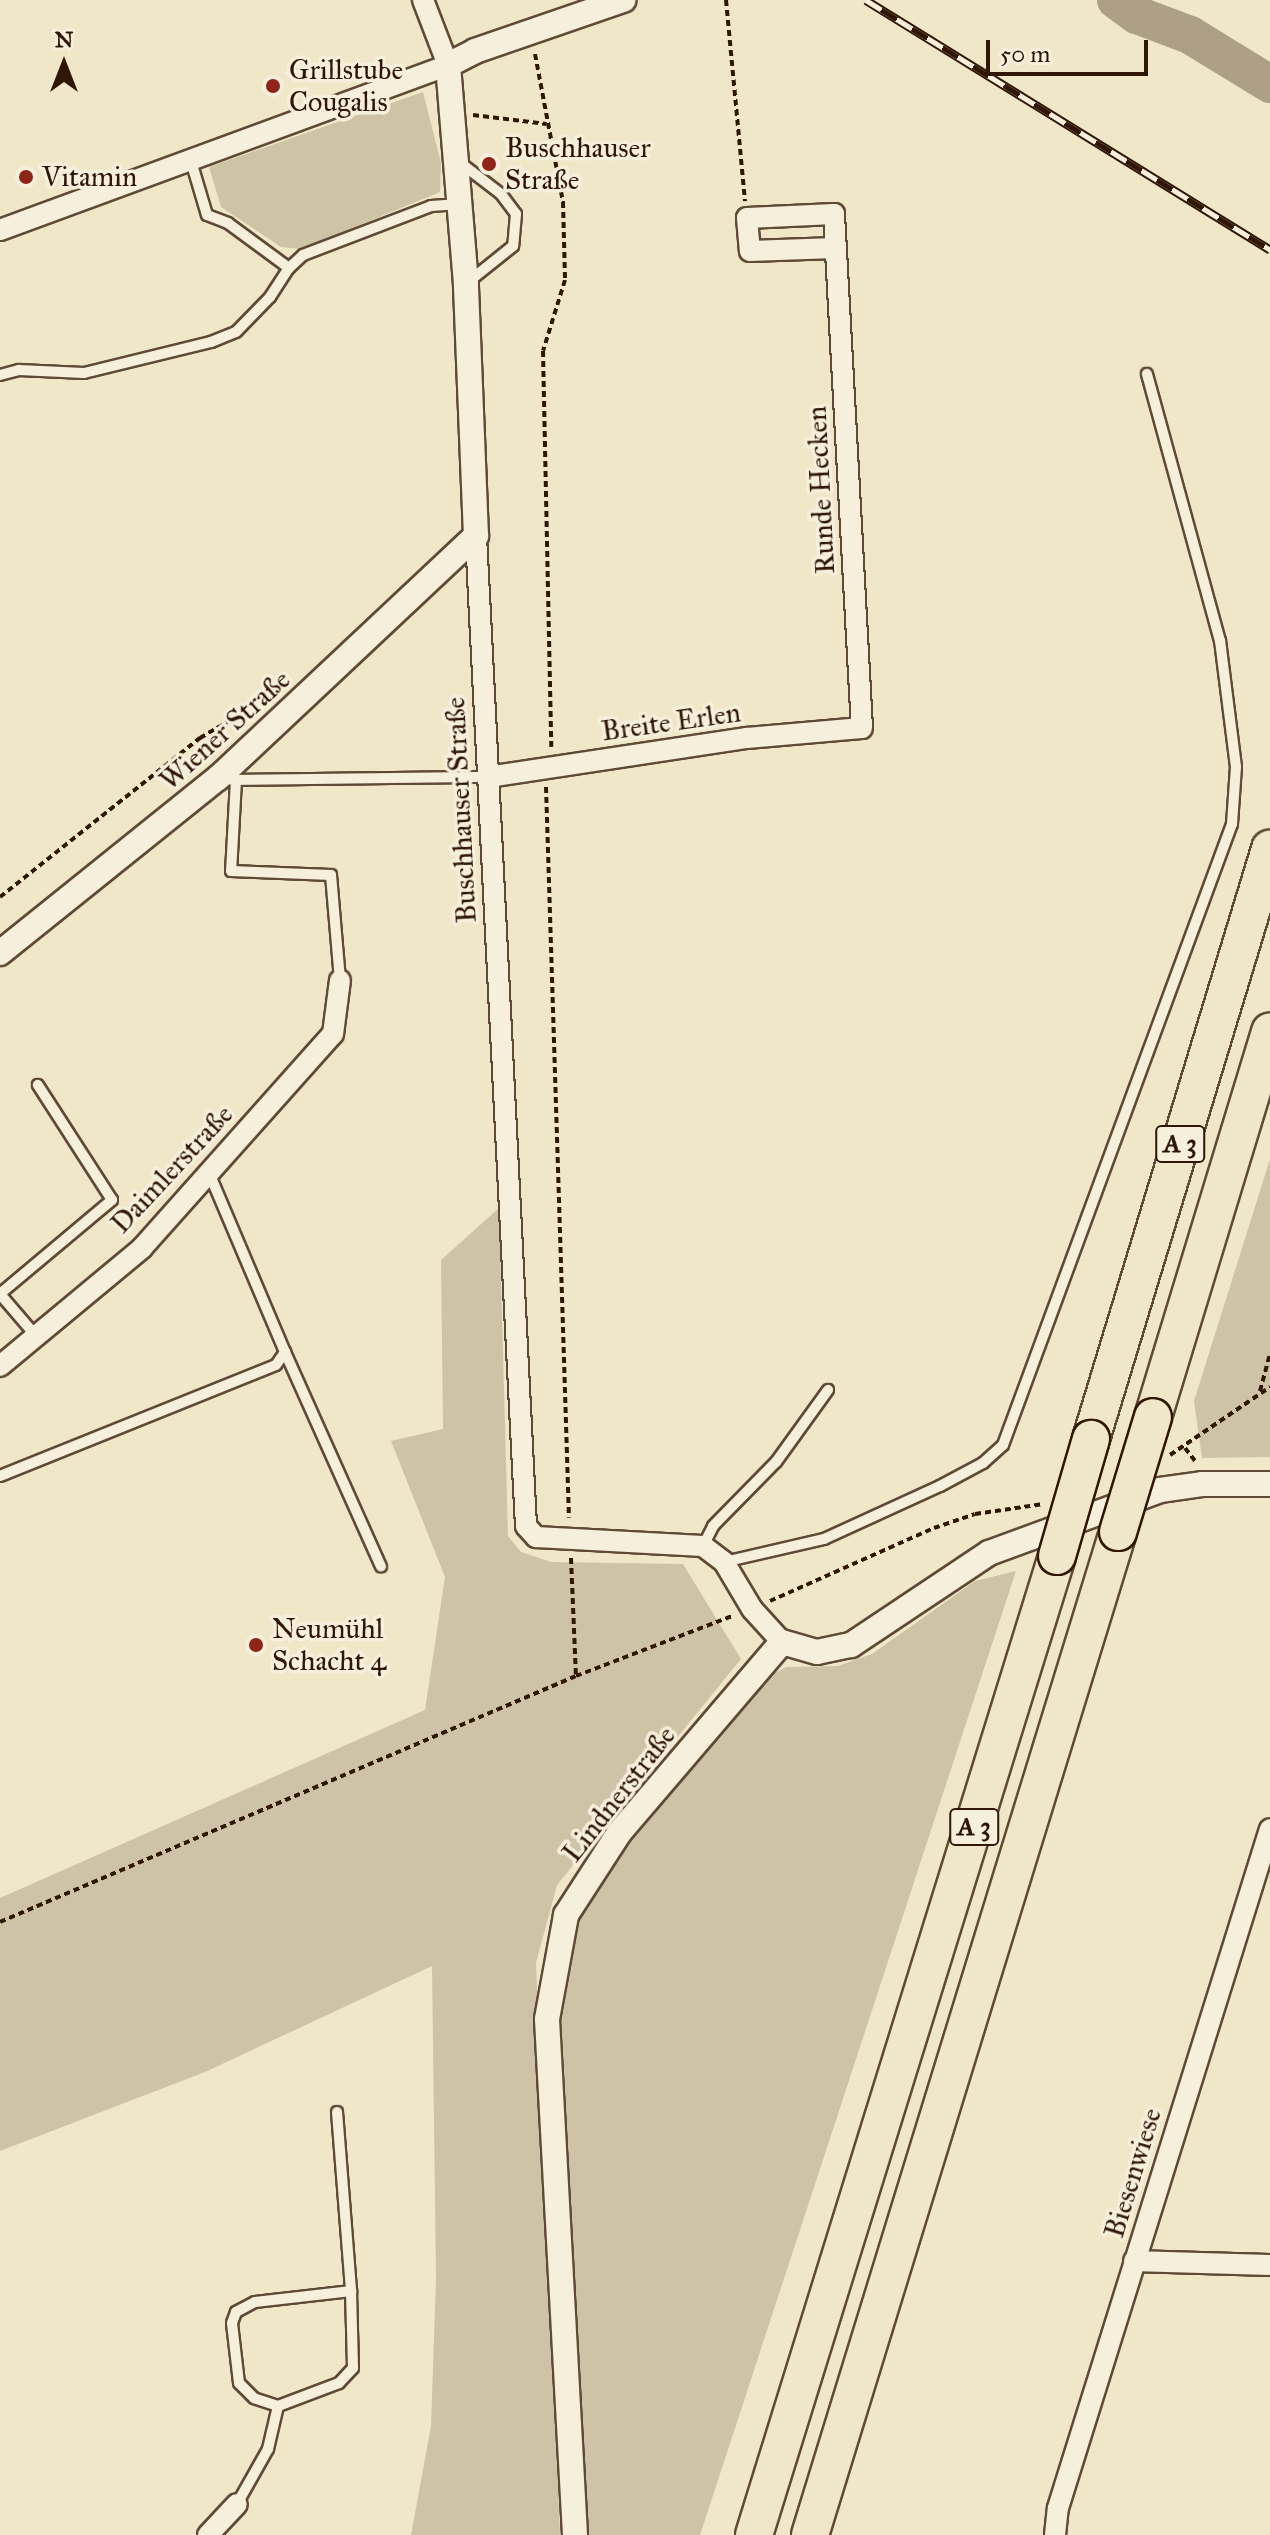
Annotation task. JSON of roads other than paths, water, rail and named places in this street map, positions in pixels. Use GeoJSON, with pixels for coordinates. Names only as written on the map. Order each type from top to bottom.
{"type":"FeatureCollection","features":[{"type":"Feature","properties":{"kind":"highway","name":"A 3"},"geometry":{"type":"LineString","coordinates":[[754,2535],[1057,1556],[1270,849]]}},
{"type":"Feature","properties":{"kind":"highway","name":"A 3"},"geometry":{"type":"LineString","coordinates":[[810,2535],[1270,1031]]}},
{"type":"Feature","properties":{"kind":"street","name":"Buschhauser Straße"},"geometry":{"type":"LineString","coordinates":[[423,0],[448,65],[455,113],[466,284],[526,1526],[536,1537],[703,1546]]}},
{"type":"Feature","properties":{"kind":"street"},"geometry":{"type":"LineString","coordinates":[[0,230],[448,65],[526,32],[623,0]]}},
{"type":"Feature","properties":{"kind":"street","name":"Runde Hecken"},"geometry":{"type":"LineString","coordinates":[[835,248],[750,251],[747,218],[834,214],[862,728]]}},
{"type":"Feature","properties":{"kind":"street","name":"Wiener Straße"},"geometry":{"type":"LineString","coordinates":[[0,953],[227,779],[476,536]]}},
{"type":"Feature","properties":{"kind":"street","name":"Breite Erlen"},"geometry":{"type":"LineString","coordinates":[[488,777],[747,738],[862,728]]}},
{"type":"Feature","properties":{"kind":"street","name":"Daimlerstraße"},"geometry":{"type":"LineString","coordinates":[[0,1366],[142,1248],[333,1034],[340,980]]}},
{"type":"Feature","properties":{"kind":"street"},"geometry":{"type":"LineString","coordinates":[[703,1546],[724,1562],[752,1609],[782,1642],[817,1652],[851,1645],[989,1553],[1160,1490],[1202,1484],[1270,1484]]}},
{"type":"Feature","properties":{"kind":"street","name":"Lindnerstraße"},"geometry":{"type":"LineString","coordinates":[[575,2535],[547,2019],[566,1915],[619,1833],[782,1642]]}},
{"type":"Feature","properties":{"kind":"street","name":"Biesenwiese"},"geometry":{"type":"LineString","coordinates":[[1055,2535],[1058,2508],[1270,1829]]}},
{"type":"Feature","properties":{"kind":"street"},"geometry":{"type":"LineString","coordinates":[[1134,2261],[1270,2265]]}},
{"type":"Feature","properties":{"kind":"street"},"geometry":{"type":"LineString","coordinates":[[208,2535],[237,2504]]}},
{"type":"Feature","properties":{"kind":"lane"},"geometry":{"type":"LineString","coordinates":[[191,161],[207,215],[228,223],[289,268]]}},
{"type":"Feature","properties":{"kind":"lane"},"geometry":{"type":"LineString","coordinates":[[458,161],[501,194],[516,214],[513,246],[466,284]]}},
{"type":"Feature","properties":{"kind":"lane"},"geometry":{"type":"LineString","coordinates":[[0,375],[19,370],[84,373],[211,342],[236,332],[303,255],[431,206],[460,204]]}},
{"type":"Feature","properties":{"kind":"lane"},"geometry":{"type":"LineString","coordinates":[[724,1562],[824,1539],[940,1486],[983,1463],[1003,1445],[1232,824],[1236,767],[1220,641],[1147,374]]}},
{"type":"Feature","properties":{"kind":"lane"},"geometry":{"type":"LineString","coordinates":[[340,980],[331,875],[231,871],[227,779],[488,777]]}},
{"type":"Feature","properties":{"kind":"lane"},"geometry":{"type":"LineString","coordinates":[[36,1336],[0,1293],[112,1200],[38,1085]]}},
{"type":"Feature","properties":{"kind":"lane"},"geometry":{"type":"LineString","coordinates":[[209,1173],[381,1567]]}},
{"type":"Feature","properties":{"kind":"lane"},"geometry":{"type":"LineString","coordinates":[[0,1476],[276,1365],[285,1352]]}},
{"type":"Feature","properties":{"kind":"lane"},"geometry":{"type":"LineString","coordinates":[[703,1546],[713,1526],[776,1462],[828,1390]]}},
{"type":"Feature","properties":{"kind":"lane"},"geometry":{"type":"LineString","coordinates":[[337,2112],[351,2291],[353,2368],[339,2383],[278,2406],[254,2398],[239,2383],[232,2323],[236,2312],[255,2302],[351,2291]]}},
{"type":"Feature","properties":{"kind":"lane"},"geometry":{"type":"LineString","coordinates":[[237,2504],[268,2449],[278,2406]]}},
{"type":"Feature","properties":{"kind":"waterway"},"geometry":{"type":"LineString","coordinates":[[1116,0],[1137,15],[1190,35],[1270,84]]}},
{"type":"Feature","properties":{"kind":"railway"},"geometry":{"type":"LineString","coordinates":[[866,0],[1270,250]]}},
{"type":"Feature","properties":{"kind":"place","name":"Grillstube Cougalis"},"geometry":{"type":"Point","coordinates":[273,86]}},
{"type":"Feature","properties":{"kind":"place","name":"Buschhauser Straße"},"geometry":{"type":"Point","coordinates":[489,164]}},
{"type":"Feature","properties":{"kind":"place","name":"Vitamin"},"geometry":{"type":"Point","coordinates":[26,177]}},
{"type":"Feature","properties":{"kind":"place","name":"Neumühl Schacht 4"},"geometry":{"type":"Point","coordinates":[256,1645]}}]}
